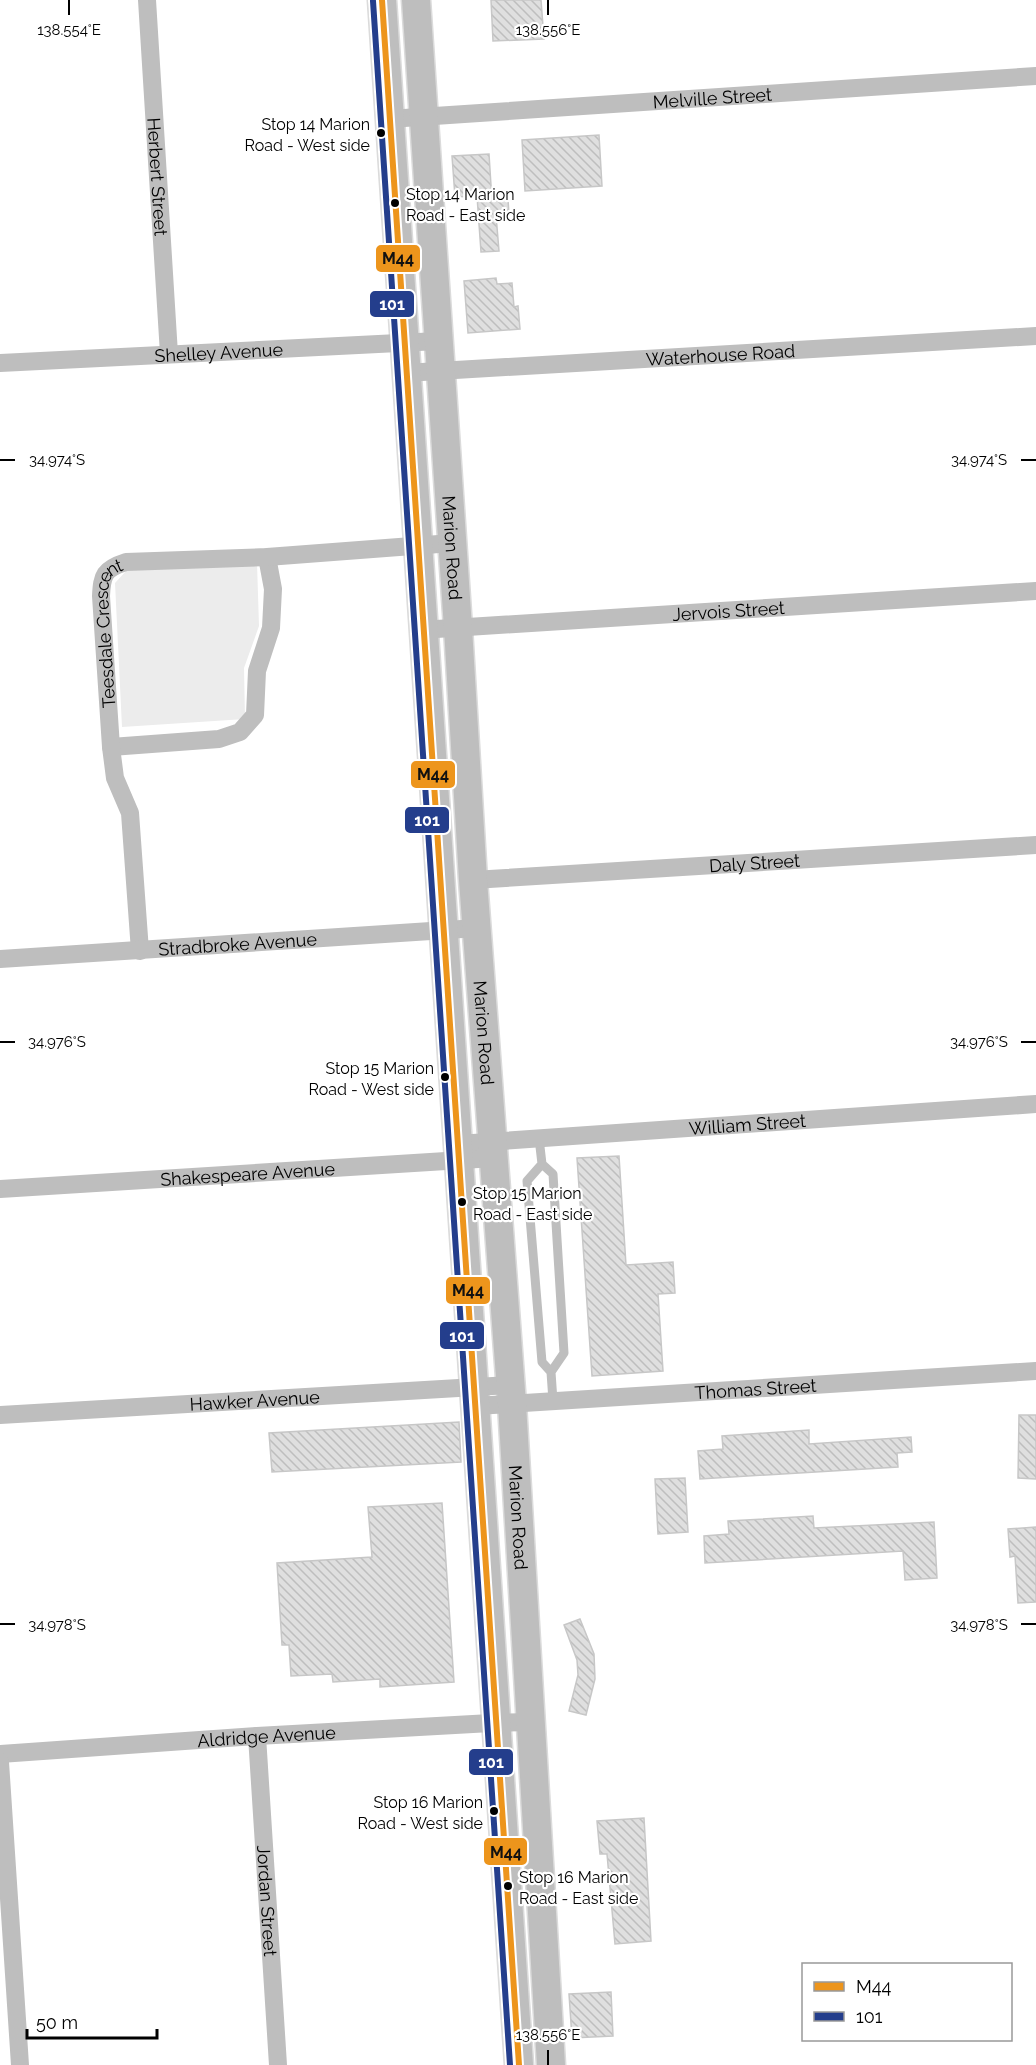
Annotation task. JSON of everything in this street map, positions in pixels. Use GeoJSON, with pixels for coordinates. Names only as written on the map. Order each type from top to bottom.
{"type":"FeatureCollection","features":[{"type":"Feature","properties":{"kind":"main road","name":"Marion Road"},"geometry":{"type":"LineString","coordinates":[[382,0],[421,630],[445,932],[519,2065]]}},
{"type":"Feature","properties":{"kind":"main road","name":"Marion Road"},"geometry":{"type":"LineString","coordinates":[[416,0],[459,628],[473,880],[511,1394],[551,2065]]}},
{"type":"Feature","properties":{"kind":"street","name":"Herbert Street"},"geometry":{"type":"LineString","coordinates":[[147,0],[169,354]]}},
{"type":"Feature","properties":{"kind":"street","name":"Melville Street"},"geometry":{"type":"LineString","coordinates":[[389,119],[1036,76]]}},
{"type":"Feature","properties":{"kind":"street","name":"Waterhouse Road"},"geometry":{"type":"LineString","coordinates":[[405,373],[1036,336]]}},
{"type":"Feature","properties":{"kind":"street","name":"Shelley Avenue"},"geometry":{"type":"LineString","coordinates":[[0,363],[438,340]]}},
{"type":"Feature","properties":{"kind":"street","name":"Teesdale Crescent"},"geometry":{"type":"LineString","coordinates":[[140,951],[130,813],[115,778],[111,747],[101,596],[102,578],[112,566],[126,561],[267,557],[453,543]]}},
{"type":"Feature","properties":{"kind":"street"},"geometry":{"type":"LineString","coordinates":[[111,747],[219,739],[240,732],[255,715],[257,671],[271,628],[273,589],[267,557]]}},
{"type":"Feature","properties":{"kind":"street","name":"Jervois Street"},"geometry":{"type":"LineString","coordinates":[[421,630],[1036,591]]}},
{"type":"Feature","properties":{"kind":"street","name":"Daly Street"},"geometry":{"type":"LineString","coordinates":[[473,880],[1036,845]]}},
{"type":"Feature","properties":{"kind":"street","name":"Stradbroke Avenue"},"geometry":{"type":"LineString","coordinates":[[0,959],[445,932],[477,928]]}},
{"type":"Feature","properties":{"kind":"street","name":"William Street"},"geometry":{"type":"LineString","coordinates":[[458,1152],[494,1150],[540,1138],[1036,1104]]}},
{"type":"Feature","properties":{"kind":"street","name":"Shakespeare Avenue"},"geometry":{"type":"LineString","coordinates":[[0,1189],[458,1152]]}},
{"type":"Feature","properties":{"kind":"street","name":"Thomas Street"},"geometry":{"type":"LineString","coordinates":[[475,1397],[511,1394],[553,1401],[1036,1371]]}},
{"type":"Feature","properties":{"kind":"street","name":"Hawker Avenue"},"geometry":{"type":"LineString","coordinates":[[0,1415],[475,1397]]}},
{"type":"Feature","properties":{"kind":"street","name":"Aldridge Avenue"},"geometry":{"type":"LineString","coordinates":[[0,1754],[257,1736],[532,1722]]}},
{"type":"Feature","properties":{"kind":"street","name":"Jordan Street"},"geometry":{"type":"LineString","coordinates":[[257,1736],[278,2065]]}},
{"type":"Feature","properties":{"kind":"street"},"geometry":{"type":"LineString","coordinates":[[0,1762],[20,2065]]}},
{"type":"Feature","properties":{"kind":"lane"},"geometry":{"type":"LineString","coordinates":[[540,1138],[542,1164],[553,1174],[564,1353],[551,1372]]}},
{"type":"Feature","properties":{"kind":"lane"},"geometry":{"type":"LineString","coordinates":[[542,1164],[527,1181],[542,1362],[551,1372],[553,1401]]}},
{"type":"Feature","properties":{"kind":"shaded area"},"geometry":{"type":"Polygon","coordinates":[[[257,563],[259,626],[244,668],[245,719],[122,727],[115,583],[127,570],[257,563]]]}},
{"type":"Feature","properties":{"kind":"building"},"geometry":{"type":"Polygon","coordinates":[[[491,0],[541,0],[544,39],[493,41],[491,0]]]}},
{"type":"Feature","properties":{"kind":"building"},"geometry":{"type":"Polygon","coordinates":[[[599,135],[602,186],[525,191],[522,140],[599,135]]]}},
{"type":"Feature","properties":{"kind":"building"},"geometry":{"type":"Polygon","coordinates":[[[489,154],[492,201],[508,200],[509,214],[496,215],[499,251],[481,252],[477,196],[455,197],[452,156],[489,154]]]}},
{"type":"Feature","properties":{"kind":"building"},"geometry":{"type":"Polygon","coordinates":[[[496,278],[497,284],[512,283],[514,307],[518,306],[520,329],[468,333],[464,281],[496,278]]]}},
{"type":"Feature","properties":{"kind":"building"},"geometry":{"type":"Polygon","coordinates":[[[619,1156],[626,1265],[673,1262],[675,1293],[658,1294],[663,1371],[592,1376],[577,1158],[619,1156]]]}},
{"type":"Feature","properties":{"kind":"building"},"geometry":{"type":"Polygon","coordinates":[[[1019,1415],[1036,1415],[1036,1479],[1018,1478],[1019,1415]]]}},
{"type":"Feature","properties":{"kind":"building"},"geometry":{"type":"Polygon","coordinates":[[[459,1422],[461,1462],[272,1472],[269,1433],[459,1422]]]}},
{"type":"Feature","properties":{"kind":"building"},"geometry":{"type":"Polygon","coordinates":[[[809,1430],[809,1444],[911,1437],[912,1452],[897,1453],[898,1467],[700,1479],[698,1451],[723,1449],[722,1436],[809,1430]]]}},
{"type":"Feature","properties":{"kind":"building"},"geometry":{"type":"Polygon","coordinates":[[[685,1478],[688,1532],[658,1534],[655,1479],[685,1478]]]}},
{"type":"Feature","properties":{"kind":"building"},"geometry":{"type":"Polygon","coordinates":[[[442,1503],[454,1682],[380,1687],[380,1679],[333,1682],[332,1674],[291,1676],[289,1645],[282,1645],[277,1563],[372,1557],[368,1507],[442,1503]]]}},
{"type":"Feature","properties":{"kind":"building"},"geometry":{"type":"Polygon","coordinates":[[[813,1516],[814,1528],[934,1522],[937,1578],[905,1580],[903,1551],[705,1563],[704,1536],[729,1534],[728,1521],[813,1516]]]}},
{"type":"Feature","properties":{"kind":"building"},"geometry":{"type":"Polygon","coordinates":[[[1036,1527],[1036,1602],[1018,1603],[1015,1556],[1010,1557],[1008,1529],[1036,1527]]]}},
{"type":"Feature","properties":{"kind":"building"},"geometry":{"type":"Polygon","coordinates":[[[580,1619],[594,1654],[595,1679],[586,1715],[569,1711],[578,1675],[577,1660],[564,1625],[580,1619]]]}},
{"type":"Feature","properties":{"kind":"building"},"geometry":{"type":"Polygon","coordinates":[[[644,1818],[651,1941],[615,1944],[607,1854],[600,1854],[597,1821],[644,1818]]]}},
{"type":"Feature","properties":{"kind":"building"},"geometry":{"type":"Polygon","coordinates":[[[611,1992],[613,2036],[572,2038],[569,1994],[611,1992]]]}},
{"type":"Feature","properties":{"kind":"transit line","name":"M44"},"geometry":{"type":"LineString","coordinates":[[382,0],[519,2065]]}},
{"type":"Feature","properties":{"kind":"transit line","name":"101"},"geometry":{"type":"LineString","coordinates":[[373,1],[510,2065]]}},
{"type":"Feature","properties":{"kind":"place","name":"Stop 14 Marion Road - West side"},"geometry":{"type":"Point","coordinates":[381,133]}},
{"type":"Feature","properties":{"kind":"place","name":"Stop 14 Marion Road - East side"},"geometry":{"type":"Point","coordinates":[395,203]}},
{"type":"Feature","properties":{"kind":"place","name":"Stop 15 Marion Road - West side"},"geometry":{"type":"Point","coordinates":[445,1077]}},
{"type":"Feature","properties":{"kind":"place","name":"Stop 15 Marion Road - East side"},"geometry":{"type":"Point","coordinates":[462,1202]}},
{"type":"Feature","properties":{"kind":"place","name":"Stop 16 Marion Road - West side"},"geometry":{"type":"Point","coordinates":[494,1811]}},
{"type":"Feature","properties":{"kind":"place","name":"Stop 16 Marion Road - East side"},"geometry":{"type":"Point","coordinates":[508,1886]}}]}
